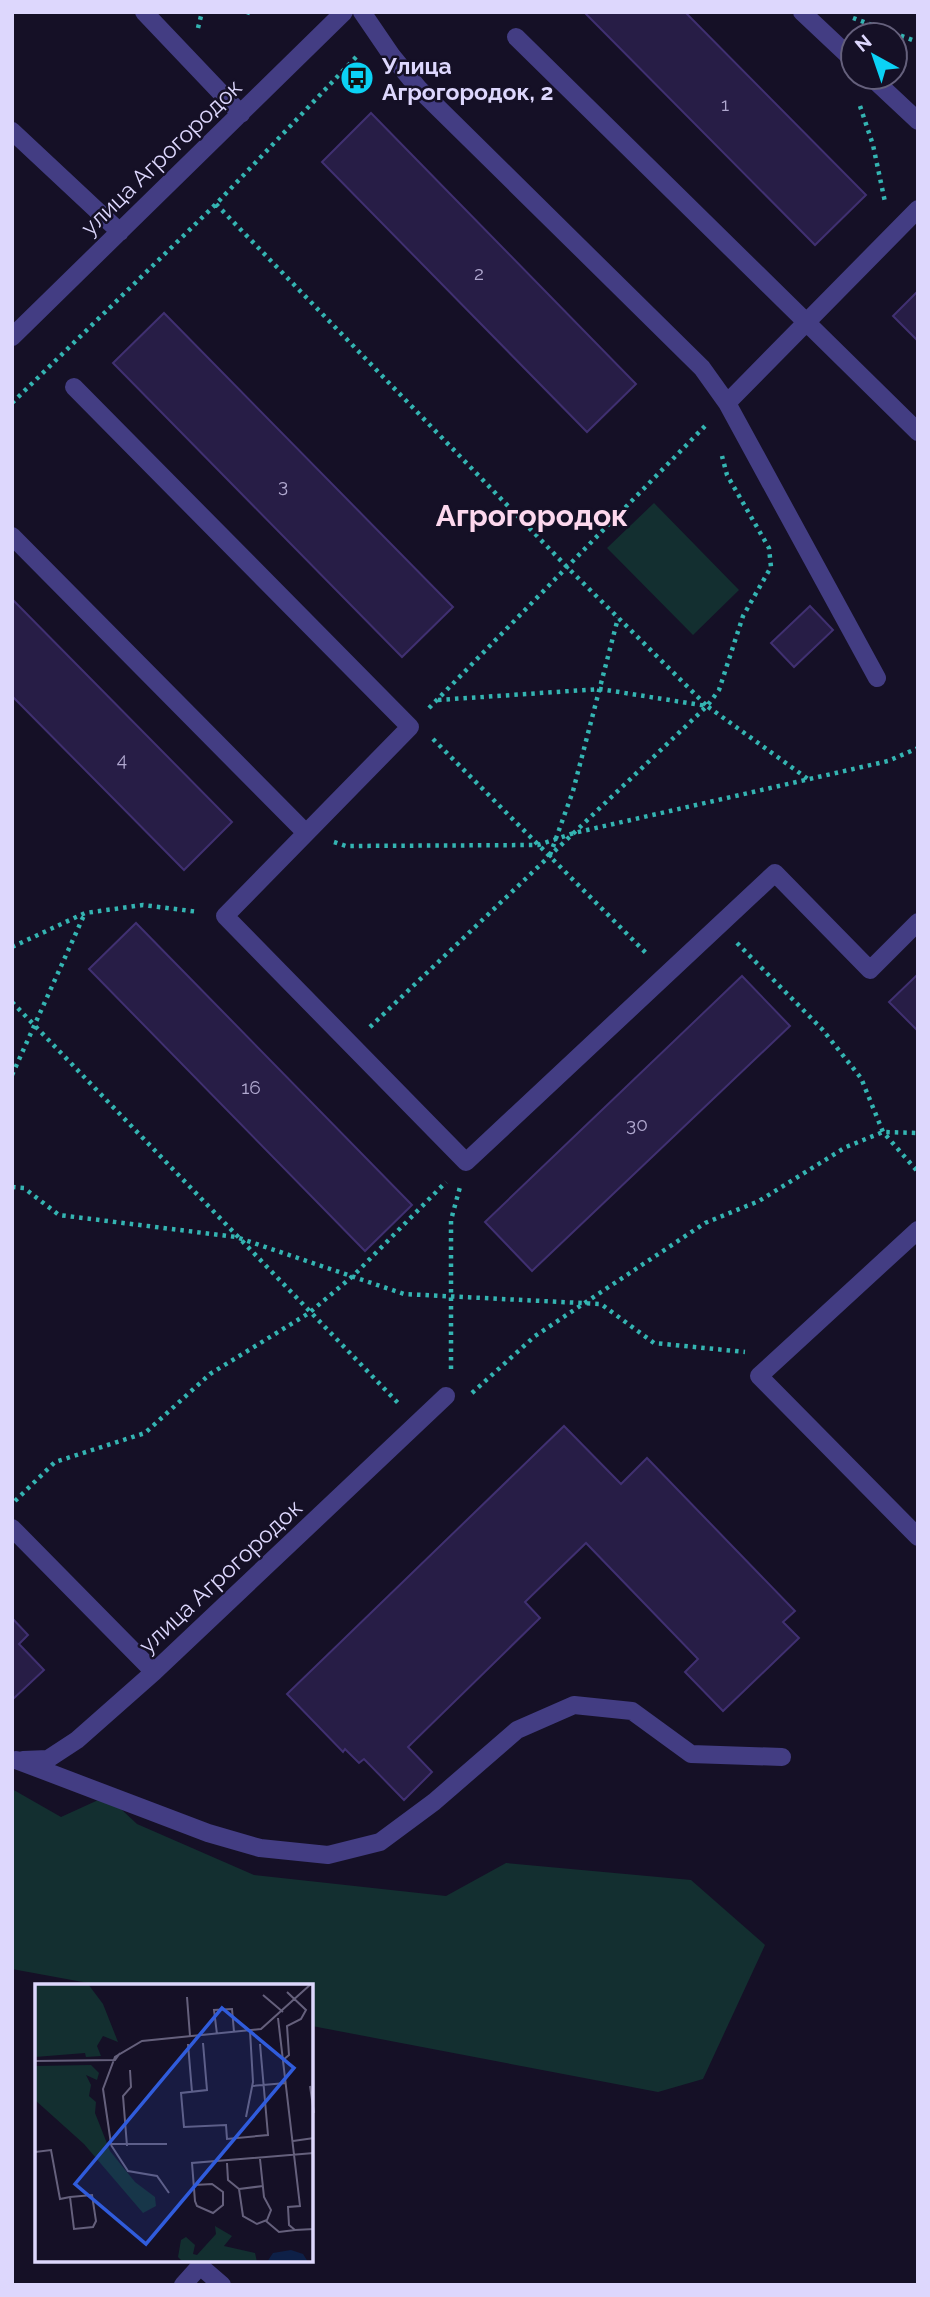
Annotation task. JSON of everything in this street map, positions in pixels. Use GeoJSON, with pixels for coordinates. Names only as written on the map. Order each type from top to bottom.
{"type":"FeatureCollection","features":[{"type":"Feature","properties":{"kind":"street"},"geometry":{"type":"LineString","coordinates":[[145,12],[241,114]]}},
{"type":"Feature","properties":{"kind":"street","name":"улица Агрогородок"},"geometry":{"type":"LineString","coordinates":[[12,337],[344,12]]}},
{"type":"Feature","properties":{"kind":"street"},"geometry":{"type":"LineString","coordinates":[[362,12],[419,89],[702,368],[727,403],[877,678]]}},
{"type":"Feature","properties":{"kind":"street"},"geometry":{"type":"LineString","coordinates":[[802,12],[839,47]]}},
{"type":"Feature","properties":{"kind":"street"},"geometry":{"type":"LineString","coordinates":[[516,37],[918,432]]}},
{"type":"Feature","properties":{"kind":"street"},"geometry":{"type":"LineString","coordinates":[[886,91],[918,121]]}},
{"type":"Feature","properties":{"kind":"street"},"geometry":{"type":"LineString","coordinates":[[12,131],[120,232]]}},
{"type":"Feature","properties":{"kind":"street"},"geometry":{"type":"LineString","coordinates":[[727,403],[918,209]]}},
{"type":"Feature","properties":{"kind":"street"},"geometry":{"type":"LineString","coordinates":[[74,387],[410,727],[225,916],[466,1162],[775,873],[870,970],[918,922]]}},
{"type":"Feature","properties":{"kind":"street"},"geometry":{"type":"LineString","coordinates":[[12,536],[306,833]]}},
{"type":"Feature","properties":{"kind":"street"},"geometry":{"type":"LineString","coordinates":[[918,1230],[760,1376],[918,1537]]}},
{"type":"Feature","properties":{"kind":"street","name":"улица Агрогородок"},"geometry":{"type":"LineString","coordinates":[[14,1760],[48,1759],[76,1740],[154,1672],[446,1396]]}},
{"type":"Feature","properties":{"kind":"street"},"geometry":{"type":"LineString","coordinates":[[12,1528],[154,1672]]}},
{"type":"Feature","properties":{"kind":"street"},"geometry":{"type":"LineString","coordinates":[[14,1760],[163,1817],[260,1849],[328,1855],[380,1842],[434,1802],[517,1730],[574,1705],[632,1711],[691,1754],[782,1757]]}},
{"type":"Feature","properties":{"kind":"street"},"geometry":{"type":"LineString","coordinates":[[183,2285],[200,2266],[222,2285]]}},
{"type":"Feature","properties":{"kind":"path"},"geometry":{"type":"LineString","coordinates":[[846,12],[853,19],[918,42]]}},
{"type":"Feature","properties":{"kind":"path"},"geometry":{"type":"LineString","coordinates":[[12,403],[216,204],[377,35]]}},
{"type":"Feature","properties":{"kind":"path"},"geometry":{"type":"LineString","coordinates":[[856,94],[873,145],[885,200],[883,245]]}},
{"type":"Feature","properties":{"kind":"path"},"geometry":{"type":"LineString","coordinates":[[216,204],[567,566],[707,706],[808,779]]}},
{"type":"Feature","properties":{"kind":"path"},"geometry":{"type":"LineString","coordinates":[[667,974],[429,735],[410,727],[727,403]]}},
{"type":"Feature","properties":{"kind":"path"},"geometry":{"type":"LineString","coordinates":[[351,1045],[707,706],[719,690],[743,616],[771,567],[769,548],[727,475],[721,451]]}},
{"type":"Feature","properties":{"kind":"path"},"geometry":{"type":"LineString","coordinates":[[549,856],[573,791],[618,617]]}},
{"type":"Feature","properties":{"kind":"path"},"geometry":{"type":"LineString","coordinates":[[437,700],[600,689],[707,706]]}},
{"type":"Feature","properties":{"kind":"path"},"geometry":{"type":"LineString","coordinates":[[306,833],[346,846],[538,845],[573,833],[888,761],[918,748]]}},
{"type":"Feature","properties":{"kind":"path"},"geometry":{"type":"LineString","coordinates":[[12,947],[85,913],[143,905],[225,916]]}},
{"type":"Feature","properties":{"kind":"path"},"geometry":{"type":"LineString","coordinates":[[12,1075],[85,913]]}},
{"type":"Feature","properties":{"kind":"path"},"geometry":{"type":"LineString","coordinates":[[719,925],[822,1029],[861,1078],[883,1132],[918,1172]]}},
{"type":"Feature","properties":{"kind":"path"},"geometry":{"type":"LineString","coordinates":[[12,1002],[309,1313],[418,1423]]}},
{"type":"Feature","properties":{"kind":"path"},"geometry":{"type":"LineString","coordinates":[[446,1396],[471,1394],[535,1336],[705,1223],[759,1201],[846,1147],[883,1132],[918,1133]]}},
{"type":"Feature","properties":{"kind":"path"},"geometry":{"type":"LineString","coordinates":[[12,1504],[55,1462],[145,1433],[210,1374],[309,1313],[354,1275],[466,1162]]}},
{"type":"Feature","properties":{"kind":"path"},"geometry":{"type":"LineString","coordinates":[[452,1361],[451,1220],[466,1162]]}},
{"type":"Feature","properties":{"kind":"path"},"geometry":{"type":"LineString","coordinates":[[12,1187],[24,1188],[59,1215],[236,1237],[404,1294],[601,1304],[654,1343],[782,1356]]}},
{"type":"Feature","properties":{"kind":"green space"},"geometry":{"type":"Polygon","coordinates":[[[654,503],[739,590],[693,635],[607,548],[654,503]]]}},
{"type":"Feature","properties":{"kind":"green space"},"geometry":{"type":"Polygon","coordinates":[[[12,1789],[61,1817],[107,1796],[137,1824],[254,1875],[446,1896],[506,1863],[691,1880],[765,1945],[703,2079],[658,2092],[313,2026],[313,1984],[94,1984],[12,1969],[12,1789]]]}},
{"type":"Feature","properties":{"kind":"building"},"geometry":{"type":"Polygon","coordinates":[[[584,12],[685,12],[866,195],[815,245],[584,12]]]}},
{"type":"Feature","properties":{"kind":"building"},"geometry":{"type":"Polygon","coordinates":[[[371,113],[636,384],[587,432],[322,162],[371,113]]]}},
{"type":"Feature","properties":{"kind":"building"},"geometry":{"type":"Polygon","coordinates":[[[918,291],[918,341],[893,316],[918,291]]]}},
{"type":"Feature","properties":{"kind":"building"},"geometry":{"type":"Polygon","coordinates":[[[164,313],[453,607],[402,657],[113,363],[164,313]]]}},
{"type":"Feature","properties":{"kind":"building"},"geometry":{"type":"Polygon","coordinates":[[[12,599],[232,822],[184,870],[12,696],[12,599]]]}},
{"type":"Feature","properties":{"kind":"building"},"geometry":{"type":"Polygon","coordinates":[[[810,606],[833,630],[794,667],[771,643],[810,606]]]}},
{"type":"Feature","properties":{"kind":"building"},"geometry":{"type":"Polygon","coordinates":[[[136,923],[412,1205],[365,1251],[89,969],[136,923]]]}},
{"type":"Feature","properties":{"kind":"building"},"geometry":{"type":"Polygon","coordinates":[[[918,974],[918,1031],[889,1002],[918,974]]]}},
{"type":"Feature","properties":{"kind":"building"},"geometry":{"type":"Polygon","coordinates":[[[742,976],[790,1026],[532,1271],[485,1222],[742,976]]]}},
{"type":"Feature","properties":{"kind":"building"},"geometry":{"type":"Polygon","coordinates":[[[564,1426],[621,1484],[647,1458],[795,1611],[783,1622],[799,1638],[723,1711],[685,1672],[698,1659],[586,1543],[525,1602],[540,1618],[408,1747],[432,1772],[404,1800],[364,1759],[359,1763],[345,1749],[343,1752],[287,1694],[564,1426]]]}},
{"type":"Feature","properties":{"kind":"building"},"geometry":{"type":"Polygon","coordinates":[[[12,1618],[28,1635],[19,1644],[44,1670],[12,1700],[12,1618]]]}},
{"type":"Feature","properties":{"kind":"place","name":"Улица Агрогородок, 2"},"geometry":{"type":"Point","coordinates":[357,78]}},
{"type":"Feature","properties":{"kind":"district","name":"Агрогородок"},"geometry":{"type":"Point","coordinates":[532,515]}}]}
